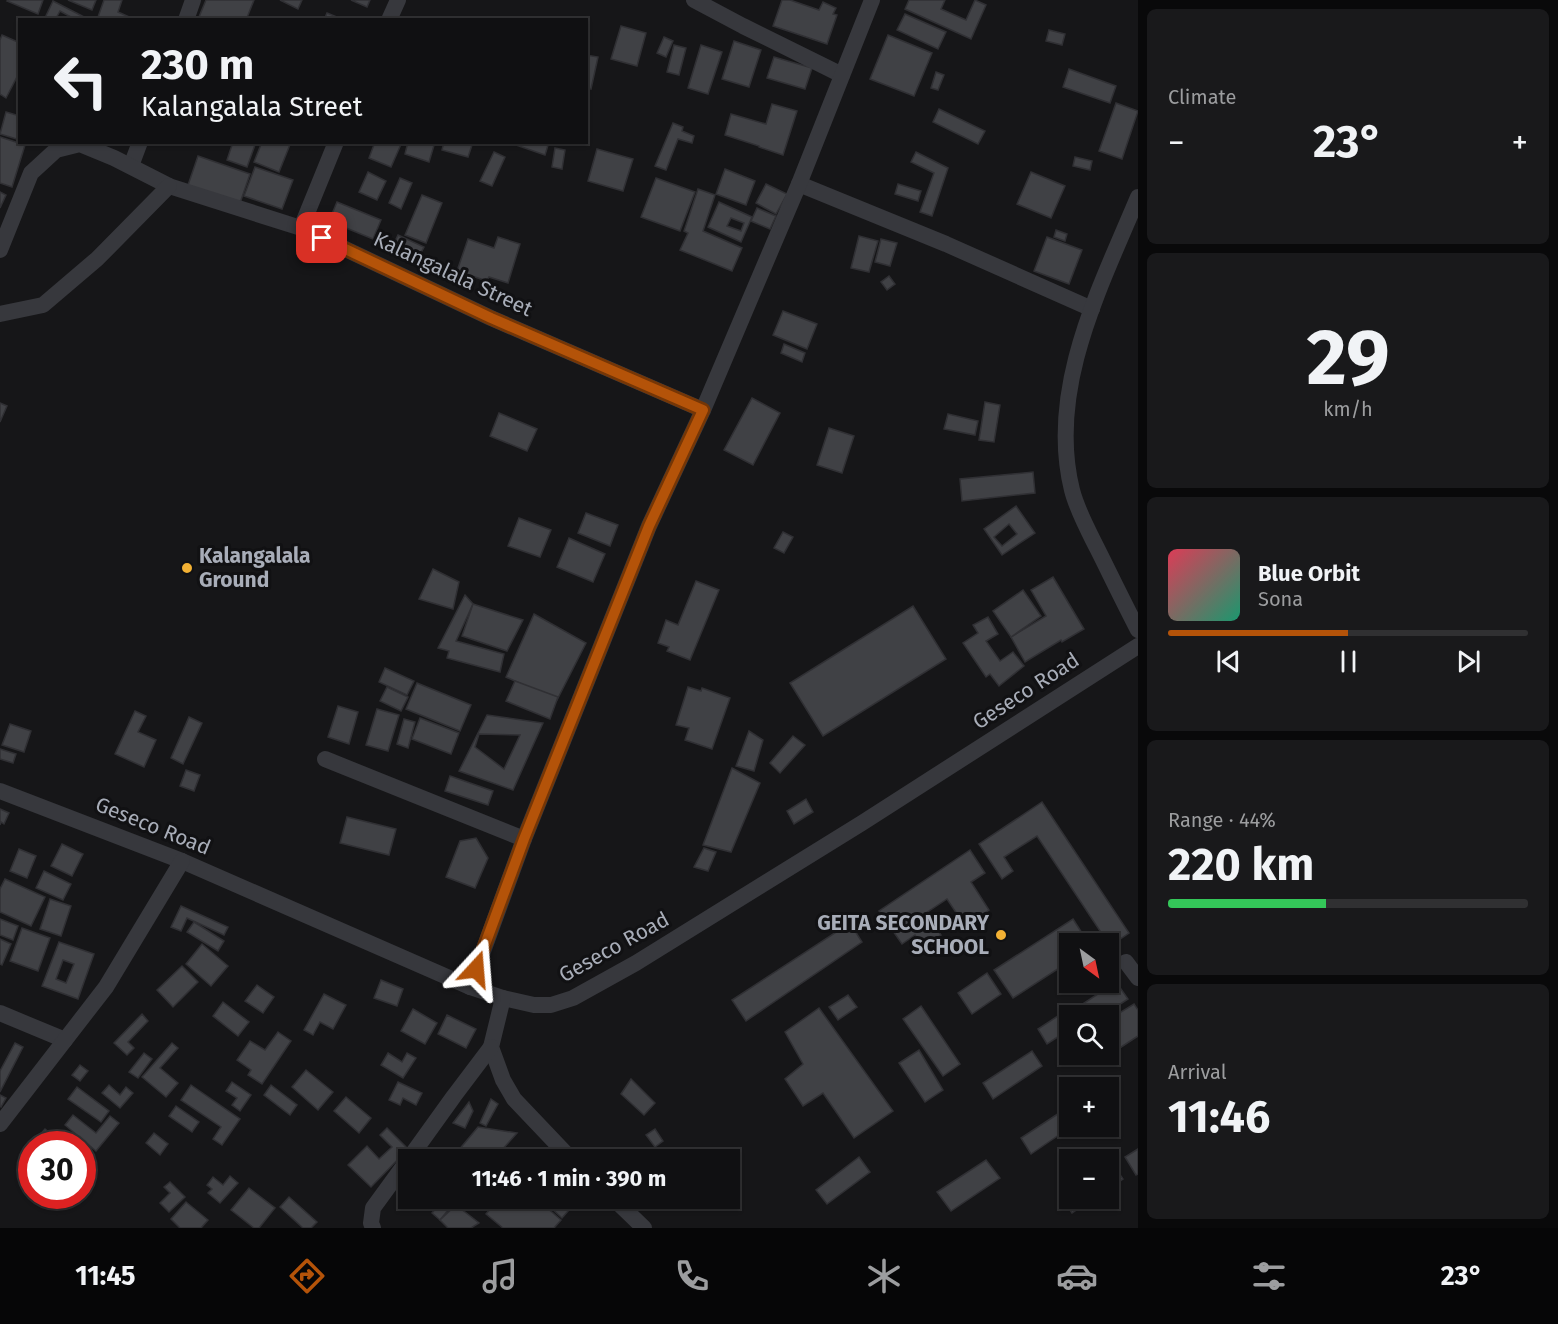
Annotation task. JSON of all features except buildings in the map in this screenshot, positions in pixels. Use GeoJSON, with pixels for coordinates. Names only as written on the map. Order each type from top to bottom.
{"type":"FeatureCollection","features":[{"type":"Feature","properties":{"kind":"street"},"geometry":{"type":"LineString","coordinates":[[187,18],[193,0]]}},
{"type":"Feature","properties":{"kind":"street"},"geometry":{"type":"LineString","coordinates":[[390,18],[398,0]]}},
{"type":"Feature","properties":{"kind":"street"},"geometry":{"type":"LineString","coordinates":[[694,0],[842,75]]}},
{"type":"Feature","properties":{"kind":"street"},"geometry":{"type":"LineString","coordinates":[[470,987],[524,839],[649,526],[703,410],[799,184],[872,0]]}},
{"type":"Feature","properties":{"kind":"street","name":"Kalangalala Street"},"geometry":{"type":"LineString","coordinates":[[0,250],[31,173],[56,150],[80,144],[131,166],[169,186],[301,228],[491,318],[703,410]]}},
{"type":"Feature","properties":{"kind":"street"},"geometry":{"type":"LineString","coordinates":[[131,166],[139,144]]}},
{"type":"Feature","properties":{"kind":"street"},"geometry":{"type":"LineString","coordinates":[[301,228],[335,144]]}},
{"type":"Feature","properties":{"kind":"street"},"geometry":{"type":"LineString","coordinates":[[799,184],[946,244],[1092,309]]}},
{"type":"Feature","properties":{"kind":"street"},"geometry":{"type":"LineString","coordinates":[[0,314],[43,305],[97,260],[169,186]]}},
{"type":"Feature","properties":{"kind":"street"},"geometry":{"type":"LineString","coordinates":[[1138,197],[1092,309],[1070,385],[1065,422],[1066,455],[1072,491],[1085,524],[1138,630]]}},
{"type":"Feature","properties":{"kind":"street","name":"Geseco Road"},"geometry":{"type":"LineString","coordinates":[[0,791],[182,861],[470,987],[534,1005],[551,1005],[573,998],[636,963],[862,823],[1138,646]]}},
{"type":"Feature","properties":{"kind":"street"},"geometry":{"type":"LineString","coordinates":[[325,759],[524,839]]}},
{"type":"Feature","properties":{"kind":"street"},"geometry":{"type":"LineString","coordinates":[[0,1124],[106,987],[182,861]]}},
{"type":"Feature","properties":{"kind":"street"},"geometry":{"type":"LineString","coordinates":[[1126,962],[1138,978]]}},
{"type":"Feature","properties":{"kind":"street"},"geometry":{"type":"LineString","coordinates":[[416,1149],[491,1047],[503,998]]}},
{"type":"Feature","properties":{"kind":"street"},"geometry":{"type":"LineString","coordinates":[[0,1013],[65,1040]]}},
{"type":"Feature","properties":{"kind":"street"},"geometry":{"type":"LineString","coordinates":[[491,1047],[502,1080],[514,1099],[562,1149]]}},
{"type":"Feature","properties":{"kind":"street"},"geometry":{"type":"LineString","coordinates":[[373,1228],[371,1223],[373,1208],[398,1174]]}},
{"type":"Feature","properties":{"kind":"street"},"geometry":{"type":"LineString","coordinates":[[624,1209],[644,1228]]}},
{"type":"Feature","properties":{"kind":"place","name":"Kalangalala Ground"},"geometry":{"type":"Point","coordinates":[187,568]}},
{"type":"Feature","properties":{"kind":"place","name":"GEITA SECONDARY SCHOOL"},"geometry":{"type":"Point","coordinates":[1001,935]}},
{"type":"Feature","properties":{"kind":"route"},"geometry":{"type":"LineString","coordinates":[[322,238],[491,318],[703,410],[649,526],[524,839],[476,969]]}}]}
